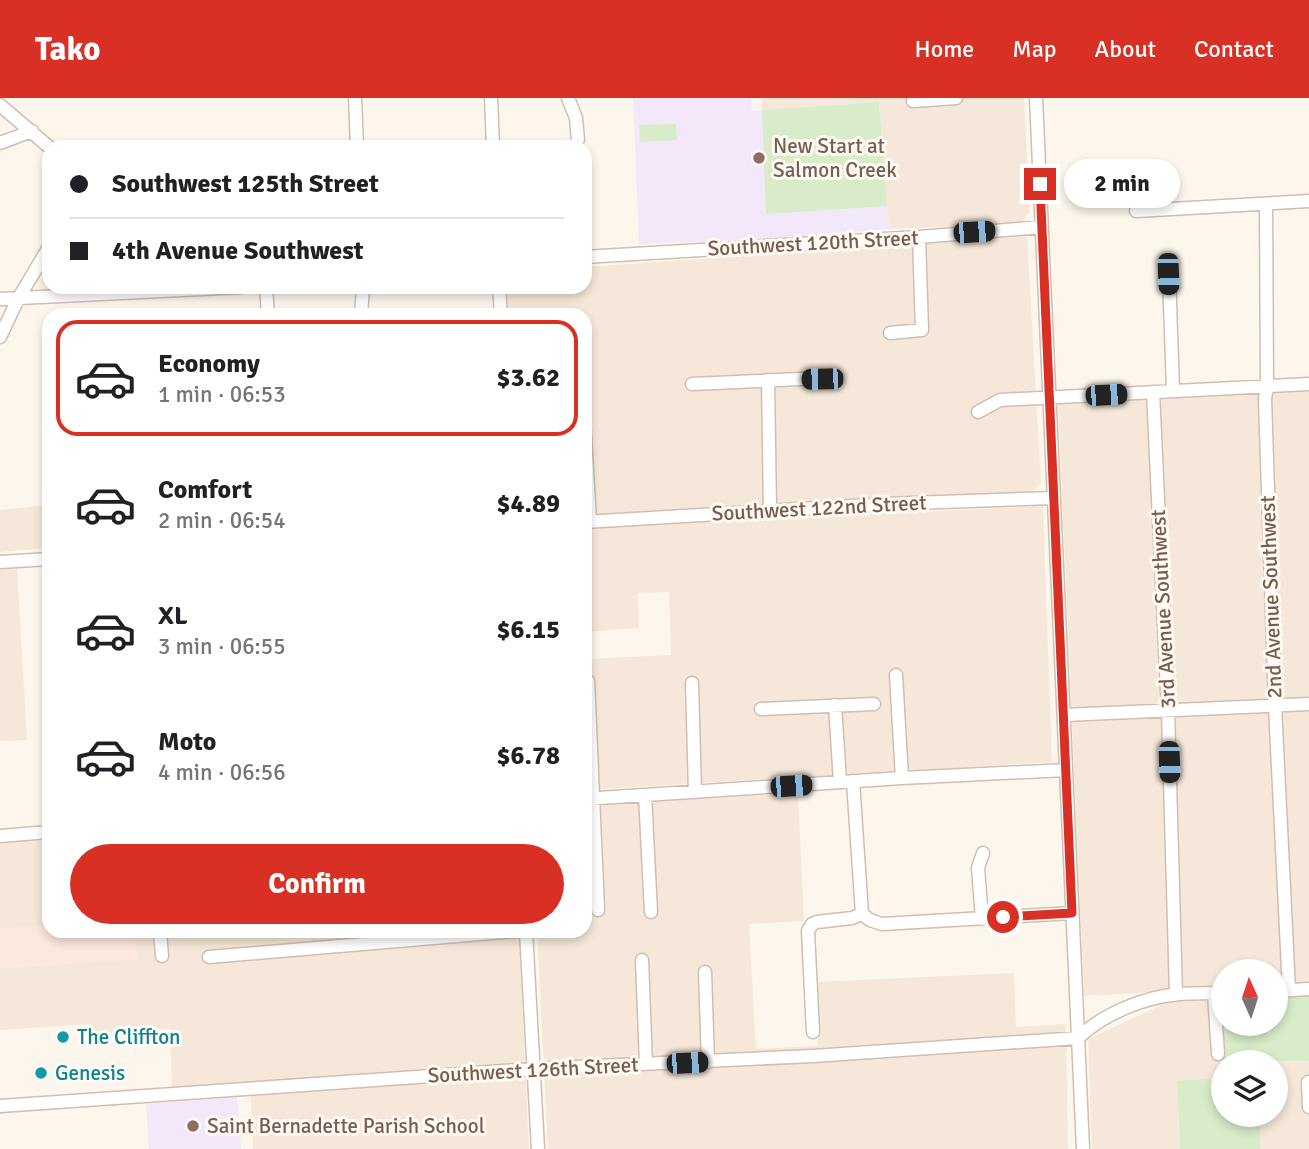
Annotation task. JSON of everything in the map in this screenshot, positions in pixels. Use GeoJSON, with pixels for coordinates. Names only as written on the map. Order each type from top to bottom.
{"type":"FeatureCollection","features":[{"type":"Feature","properties":{"kind":"street"},"geometry":{"type":"LineString","coordinates":[[355,98],[357,140]]}},
{"type":"Feature","properties":{"kind":"street"},"geometry":{"type":"LineString","coordinates":[[491,98],[493,140]]}},
{"type":"Feature","properties":{"kind":"street"},"geometry":{"type":"LineString","coordinates":[[568,98],[576,118],[578,140]]}},
{"type":"Feature","properties":{"kind":"street"},"geometry":{"type":"LineString","coordinates":[[914,101],[956,98]]}},
{"type":"Feature","properties":{"kind":"street"},"geometry":{"type":"LineString","coordinates":[[1035,98],[1083,1149]]}},
{"type":"Feature","properties":{"kind":"street"},"geometry":{"type":"LineString","coordinates":[[0,105],[42,140]]}},
{"type":"Feature","properties":{"kind":"street"},"geometry":{"type":"LineString","coordinates":[[0,143],[32,131]]}},
{"type":"Feature","properties":{"kind":"street"},"geometry":{"type":"LineString","coordinates":[[1136,211],[1309,201]]}},
{"type":"Feature","properties":{"kind":"street","name":"2nd Avenue Southwest"},"geometry":{"type":"LineString","coordinates":[[1266,204],[1265,398],[1281,959]]}},
{"type":"Feature","properties":{"kind":"street","name":"Southwest 120th Street"},"geometry":{"type":"LineString","coordinates":[[592,257],[1042,227]]}},
{"type":"Feature","properties":{"kind":"street"},"geometry":{"type":"LineString","coordinates":[[890,333],[922,330],[919,237]]}},
{"type":"Feature","properties":{"kind":"street"},"geometry":{"type":"LineString","coordinates":[[0,337],[18,299],[42,259]]}},
{"type":"Feature","properties":{"kind":"street"},"geometry":{"type":"LineString","coordinates":[[1168,274],[1173,390]]}},
{"type":"Feature","properties":{"kind":"street"},"geometry":{"type":"LineString","coordinates":[[0,299],[111,294]]}},
{"type":"Feature","properties":{"kind":"street"},"geometry":{"type":"LineString","coordinates":[[692,384],[822,379]]}},
{"type":"Feature","properties":{"kind":"street"},"geometry":{"type":"LineString","coordinates":[[768,380],[770,510]]}},
{"type":"Feature","properties":{"kind":"street"},"geometry":{"type":"LineString","coordinates":[[978,412],[1000,400],[1309,384]]}},
{"type":"Feature","properties":{"kind":"street","name":"3rd Avenue Southwest"},"geometry":{"type":"LineString","coordinates":[[1153,392],[1168,711],[1176,994]]}},
{"type":"Feature","properties":{"kind":"street","name":"Southwest 122nd Street"},"geometry":{"type":"LineString","coordinates":[[592,522],[770,510],[1054,498]]}},
{"type":"Feature","properties":{"kind":"street"},"geometry":{"type":"LineString","coordinates":[[0,562],[42,559]]}},
{"type":"Feature","properties":{"kind":"street"},"geometry":{"type":"LineString","coordinates":[[896,675],[902,778]]}},
{"type":"Feature","properties":{"kind":"street"},"geometry":{"type":"LineString","coordinates":[[692,683],[695,792]]}},
{"type":"Feature","properties":{"kind":"street"},"geometry":{"type":"LineString","coordinates":[[761,709],[874,704]]}},
{"type":"Feature","properties":{"kind":"street"},"geometry":{"type":"LineString","coordinates":[[1063,715],[1309,704]]}},
{"type":"Feature","properties":{"kind":"street"},"geometry":{"type":"LineString","coordinates":[[835,705],[862,914],[870,920],[882,923],[1072,913]]}},
{"type":"Feature","properties":{"kind":"street"},"geometry":{"type":"LineString","coordinates":[[592,799],[1066,770]]}},
{"type":"Feature","properties":{"kind":"street"},"geometry":{"type":"LineString","coordinates":[[645,795],[651,912]]}},
{"type":"Feature","properties":{"kind":"street"},"geometry":{"type":"LineString","coordinates":[[0,836],[42,833]]}},
{"type":"Feature","properties":{"kind":"street"},"geometry":{"type":"LineString","coordinates":[[592,843],[598,910]]}},
{"type":"Feature","properties":{"kind":"street"},"geometry":{"type":"LineString","coordinates":[[982,919],[978,868],[983,853]]}},
{"type":"Feature","properties":{"kind":"street"},"geometry":{"type":"LineString","coordinates":[[813,1032],[808,932],[812,924],[817,922],[852,918],[862,914]]}},
{"type":"Feature","properties":{"kind":"street"},"geometry":{"type":"LineString","coordinates":[[161,938],[162,956]]}},
{"type":"Feature","properties":{"kind":"street"},"geometry":{"type":"LineString","coordinates":[[209,957],[433,938]]}},
{"type":"Feature","properties":{"kind":"street"},"geometry":{"type":"LineString","coordinates":[[526,938],[538,1149]]}},
{"type":"Feature","properties":{"kind":"street"},"geometry":{"type":"LineString","coordinates":[[642,960],[646,1064]]}},
{"type":"Feature","properties":{"kind":"street"},"geometry":{"type":"LineString","coordinates":[[705,972],[708,1062]]}},
{"type":"Feature","properties":{"kind":"street"},"geometry":{"type":"LineString","coordinates":[[1288,990],[1309,989]]}},
{"type":"Feature","properties":{"kind":"street"},"geometry":{"type":"LineString","coordinates":[[1078,1038],[1090,1026],[1140,1003],[1176,994],[1211,993]]}},
{"type":"Feature","properties":{"kind":"street","name":"Southwest 126th Street"},"geometry":{"type":"LineString","coordinates":[[0,1106],[533,1069],[708,1062],[1078,1038]]}},
{"type":"Feature","properties":{"kind":"street"},"geometry":{"type":"LineString","coordinates":[[1308,1082],[1309,1107]]}},
{"type":"Feature","properties":{"kind":"shaded area","name":"New Start at Salmon Creek"},"geometry":{"type":"Polygon","coordinates":[[[633,98],[751,98],[752,111],[879,102],[889,229],[780,238],[639,244],[633,98]]]}},
{"type":"Feature","properties":{"kind":"shaded area"},"geometry":{"type":"Polygon","coordinates":[[[762,98],[1024,98],[1030,211],[1021,223],[889,229],[879,102],[762,110],[762,98]]]}},
{"type":"Feature","properties":{"kind":"shaded area"},"geometry":{"type":"Polygon","coordinates":[[[1027,236],[1041,483],[1031,492],[592,515],[592,308],[504,308],[504,294],[592,294],[592,267],[1027,236]]]}},
{"type":"Feature","properties":{"kind":"shaded area"},"geometry":{"type":"Polygon","coordinates":[[[1309,390],[1309,983],[1288,984],[1288,959],[1211,959],[1211,989],[1084,996],[1058,404],[1309,390]]]}},
{"type":"Feature","properties":{"kind":"shaded area"},"geometry":{"type":"Polygon","coordinates":[[[42,506],[42,549],[0,552],[0,510],[42,506]]]}},
{"type":"Feature","properties":{"kind":"shaded area"},"geometry":{"type":"Polygon","coordinates":[[[1043,506],[1052,762],[592,790],[592,659],[671,655],[669,592],[638,593],[639,628],[592,631],[592,528],[1043,506]]]}},
{"type":"Feature","properties":{"kind":"shaded area"},"geometry":{"type":"Polygon","coordinates":[[[17,568],[27,740],[0,741],[0,569],[17,568]]]}},
{"type":"Feature","properties":{"kind":"shaded area"},"geometry":{"type":"Polygon","coordinates":[[[798,793],[804,921],[749,924],[756,1049],[818,1046],[815,982],[1014,973],[1016,1027],[1066,1024],[1068,1149],[548,1149],[537,938],[592,938],[592,806],[798,793]]]}},
{"type":"Feature","properties":{"kind":"shaded area"},"geometry":{"type":"Polygon","coordinates":[[[41,840],[42,926],[0,929],[0,843],[41,840]]]}},
{"type":"Feature","properties":{"kind":"shaded area"},"geometry":{"type":"Polygon","coordinates":[[[42,926],[42,938],[136,938],[137,959],[0,968],[0,929],[42,926]]]}},
{"type":"Feature","properties":{"kind":"shaded area"},"geometry":{"type":"Polygon","coordinates":[[[135,938],[519,938],[529,1149],[253,1149],[250,1083],[172,1087],[170,1029],[92,1033],[91,1024],[0,1030],[0,968],[136,959],[135,938]]]}},
{"type":"Feature","properties":{"kind":"shaded area"},"geometry":{"type":"Polygon","coordinates":[[[1211,1000],[1211,1036],[1222,1036],[1222,1050],[1211,1050],[1211,1079],[1177,1082],[1180,1149],[1092,1149],[1088,1039],[1168,1002],[1211,1000]]]}},
{"type":"Feature","properties":{"kind":"shaded area"},"geometry":{"type":"Polygon","coordinates":[[[1288,1061],[1309,1061],[1309,1149],[1261,1149],[1260,1127],[1288,1127],[1288,1061]]]}},
{"type":"Feature","properties":{"kind":"shaded area","name":"Saint Bernadette Parish School"},"geometry":{"type":"Polygon","coordinates":[[[237,1097],[241,1149],[149,1149],[146,1104],[237,1097]]]}},
{"type":"Feature","properties":{"kind":"green space"},"geometry":{"type":"Polygon","coordinates":[[[879,102],[887,206],[766,214],[762,110],[879,102]]]}},
{"type":"Feature","properties":{"kind":"green space"},"geometry":{"type":"Polygon","coordinates":[[[676,124],[677,140],[640,142],[639,125],[676,124]]]}},
{"type":"Feature","properties":{"kind":"green space"},"geometry":{"type":"Polygon","coordinates":[[[1309,996],[1309,1061],[1288,1061],[1288,1050],[1222,1050],[1222,1036],[1288,1036],[1288,997],[1309,996]]]}},
{"type":"Feature","properties":{"kind":"green space"},"geometry":{"type":"Polygon","coordinates":[[[1211,1079],[1211,1127],[1260,1127],[1261,1149],[1180,1149],[1177,1081],[1211,1079]]]}},
{"type":"Feature","properties":{"kind":"place","name":"New Start at Salmon Creek"},"geometry":{"type":"Point","coordinates":[759,158]}},
{"type":"Feature","properties":{"kind":"place","name":"The Cliffton"},"geometry":{"type":"Point","coordinates":[63,1037]}},
{"type":"Feature","properties":{"kind":"place","name":"Genesis"},"geometry":{"type":"Point","coordinates":[41,1073]}},
{"type":"Feature","properties":{"kind":"place","name":"Saint Bernadette Parish School"},"geometry":{"type":"Point","coordinates":[193,1126]}},
{"type":"Feature","properties":{"kind":"route"},"geometry":{"type":"LineString","coordinates":[[1003,917],[1072,913],[1040,184]]}}]}
